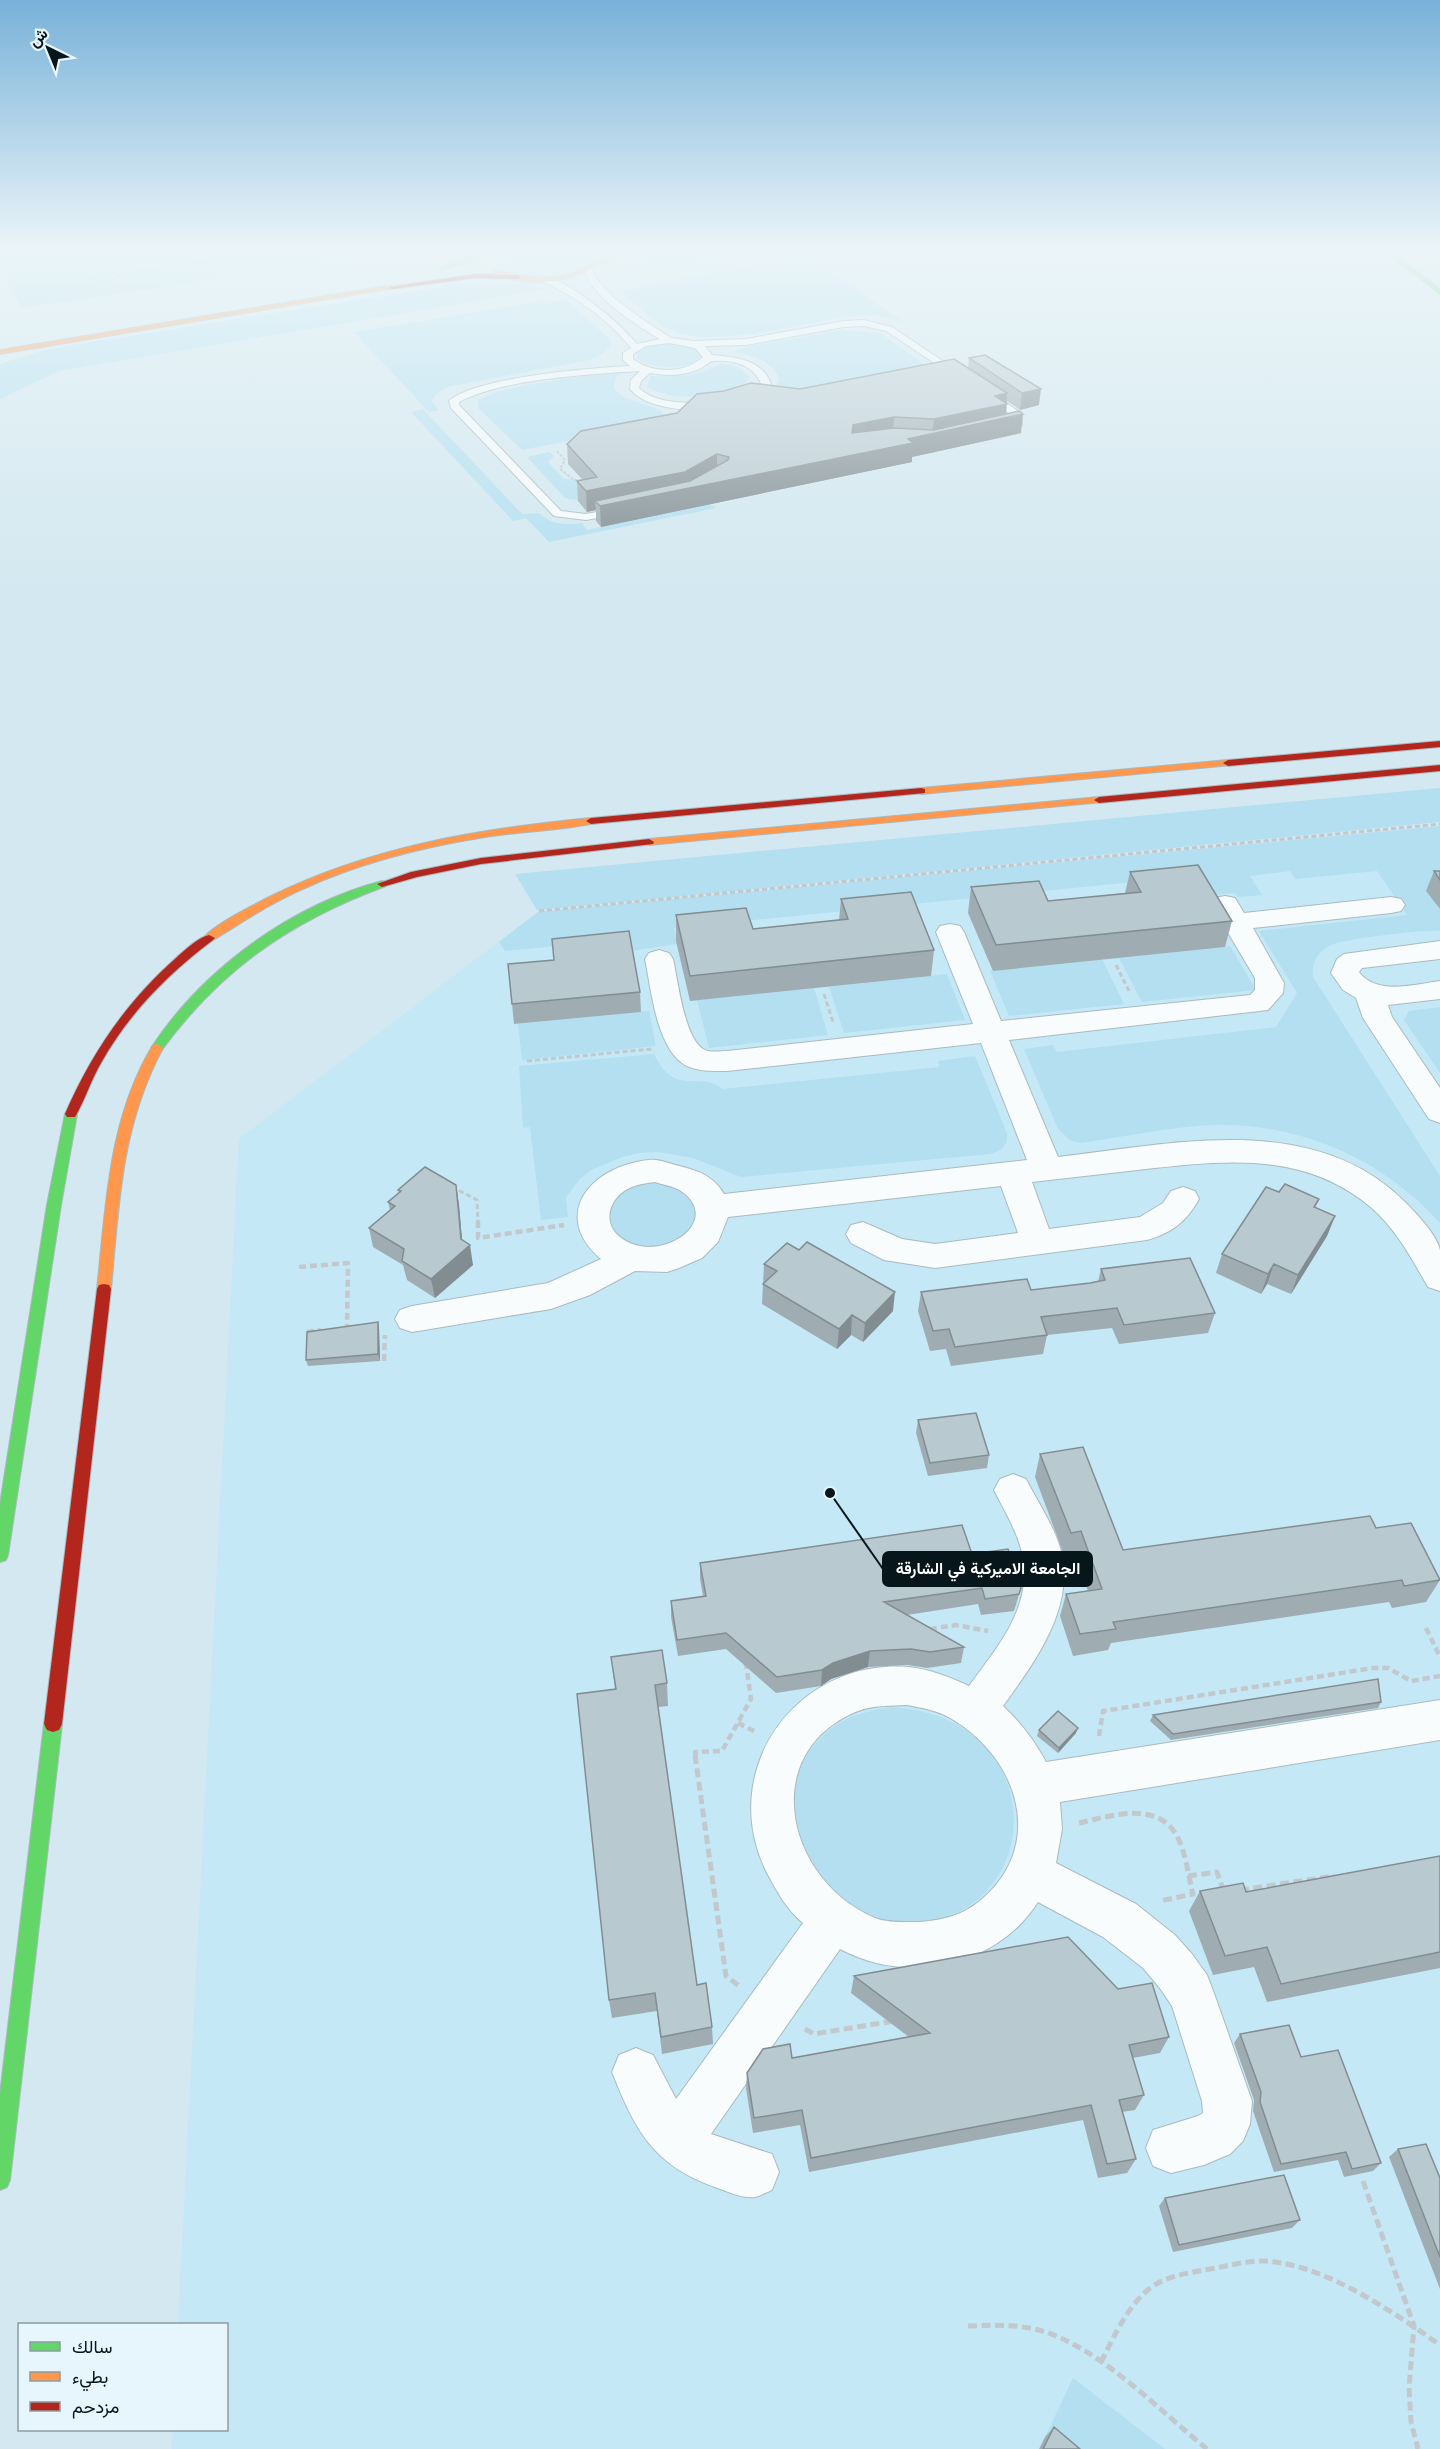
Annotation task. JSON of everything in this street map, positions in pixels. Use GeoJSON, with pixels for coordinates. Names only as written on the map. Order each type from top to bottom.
{"type":"FeatureCollection","features":[{"type":"Feature","properties":{"kind":"street"},"geometry":{"type":"LineString","coordinates":[[0,1555],[58,1176],[70,1113],[98,1054],[138,1001],[188,954],[246,913],[311,880],[380,855],[474,834],[526,826],[1440,744]]}},
{"type":"Feature","properties":{"kind":"street"},"geometry":{"type":"LineString","coordinates":[[0,2180],[116,1179],[126,1117],[144,1069],[173,1024],[210,984],[255,948],[305,918],[347,898],[415,873],[476,860],[548,851],[1440,768]]}},
{"type":"Feature","properties":{"kind":"street"},"geometry":{"type":"LineString","coordinates":[[659,959],[678,1035],[684,1046],[692,1056],[709,1062],[728,1061],[1258,1003],[1267,996],[1271,988],[1269,978],[1230,913],[1391,905]]}},
{"type":"Feature","properties":{"kind":"street"},"geometry":{"type":"LineString","coordinates":[[950,932],[1047,1169]]}},
{"type":"Feature","properties":{"kind":"street"},"geometry":{"type":"LineString","coordinates":[[1440,950],[1354,960],[1347,965],[1345,973],[1349,981],[1357,988],[1369,993],[1388,995],[1440,990]]}},
{"type":"Feature","properties":{"kind":"street"},"geometry":{"type":"LineString","coordinates":[[1369,993],[1378,1018],[1440,1112]]}},
{"type":"Feature","properties":{"kind":"street"},"geometry":{"type":"LineString","coordinates":[[713,1207],[1216,1150],[1250,1149],[1295,1156],[1318,1163],[1350,1178],[1379,1197],[1403,1219],[1440,1278]]}},
{"type":"Feature","properties":{"kind":"street"},"geometry":{"type":"LineString","coordinates":[[655,1171],[676,1173],[694,1181],[706,1193],[713,1207],[714,1220],[709,1233],[699,1244],[684,1253],[668,1258],[649,1260],[632,1258],[604,1244],[596,1233],[592,1221],[593,1206],[602,1192],[616,1180],[635,1173],[655,1171]]}},
{"type":"Feature","properties":{"kind":"street"},"geometry":{"type":"LineString","coordinates":[[1013,1173],[1038,1243]]}},
{"type":"Feature","properties":{"kind":"street"},"geometry":{"type":"LineString","coordinates":[[863,1234],[887,1248],[915,1255],[935,1256],[1147,1228],[1175,1211],[1183,1199]]}},
{"type":"Feature","properties":{"kind":"street"},"geometry":{"type":"LineString","coordinates":[[399,1321],[551,1296],[578,1286],[632,1258]]}},
{"type":"Feature","properties":{"kind":"street"},"geometry":{"type":"LineString","coordinates":[[976,1710],[1030,1633],[1041,1598],[1045,1572],[1041,1552],[1013,1491]]}},
{"type":"Feature","properties":{"kind":"street"},"geometry":{"type":"LineString","coordinates":[[907,1686],[943,1694],[976,1710],[995,1725],[1011,1743],[1034,1785],[1035,1852],[1010,1905],[981,1928],[946,1943],[907,1946],[868,1939],[832,1921],[802,1892],[781,1857],[771,1818],[774,1781],[787,1746],[808,1719],[838,1699],[871,1688],[907,1686]]}},
{"type":"Feature","properties":{"kind":"street"},"geometry":{"type":"LineString","coordinates":[[1034,1785],[1440,1720]]}},
{"type":"Feature","properties":{"kind":"street"},"geometry":{"type":"LineString","coordinates":[[1035,1852],[1108,1913],[1132,1928],[1167,1961],[1190,1993],[1230,2116],[1224,2129],[1213,2137],[1171,2148]]}},
{"type":"Feature","properties":{"kind":"street"},"geometry":{"type":"LineString","coordinates":[[677,2140],[832,1921]]}},
{"type":"Feature","properties":{"kind":"street"},"geometry":{"type":"LineString","coordinates":[[636,2072],[645,2098],[659,2121],[677,2140],[700,2157],[726,2168],[754,2172]]}},
{"type":"Feature","properties":{"kind":"lane"},"geometry":{"type":"LineString","coordinates":[[588,371],[604,364]]}},
{"type":"Feature","properties":{"kind":"lane"},"geometry":{"type":"LineString","coordinates":[[633,364],[644,369]]}},
{"type":"Feature","properties":{"kind":"lane"},"geometry":{"type":"LineString","coordinates":[[627,509],[586,518],[558,514],[454,406],[459,397],[467,393],[588,371],[644,369],[670,372],[691,369],[701,364]]}},
{"type":"Feature","properties":{"kind":"lane"},"geometry":{"type":"LineString","coordinates":[[737,403],[761,391],[766,384],[765,376],[758,369],[747,364]]}},
{"type":"Feature","properties":{"kind":"lane"},"geometry":{"type":"LineString","coordinates":[[941,364],[965,380]]}},
{"type":"Feature","properties":{"kind":"lane"},"geometry":{"type":"LineString","coordinates":[[644,369],[634,382],[635,389],[651,401],[683,408],[720,406]]}},
{"type":"Feature","properties":{"kind":"lane"},"geometry":{"type":"LineString","coordinates":[[975,386],[1013,411],[1020,419],[1013,426],[995,431]]}},
{"type":"Feature","properties":{"kind":"path"},"geometry":{"type":"LineString","coordinates":[[568,449],[556,451],[565,460],[560,469],[574,480],[592,482]]}},
{"type":"Feature","properties":{"kind":"path"},"geometry":{"type":"LineString","coordinates":[[539,911],[1440,824]]}},
{"type":"Feature","properties":{"kind":"path"},"geometry":{"type":"LineString","coordinates":[[527,1061],[684,1046]]}},
{"type":"Feature","properties":{"kind":"path"},"geometry":{"type":"LineString","coordinates":[[446,1184],[477,1200],[478,1238],[592,1221]]}},
{"type":"Feature","properties":{"kind":"path"},"geometry":{"type":"LineString","coordinates":[[299,1267],[348,1263],[347,1327]]}},
{"type":"Feature","properties":{"kind":"path"},"geometry":{"type":"LineString","coordinates":[[337,1328],[399,1321],[384,1361]]}},
{"type":"Feature","properties":{"kind":"path"},"geometry":{"type":"LineString","coordinates":[[307,1332],[327,1330]]}},
{"type":"Feature","properties":{"kind":"path"},"geometry":{"type":"LineString","coordinates":[[921,1631],[956,1625],[972,1627],[1005,1638],[1020,1646]]}},
{"type":"Feature","properties":{"kind":"path"},"geometry":{"type":"LineString","coordinates":[[1426,1628],[1440,1657]]}},
{"type":"Feature","properties":{"kind":"path"},"geometry":{"type":"LineString","coordinates":[[745,1657],[752,1699],[722,1751],[695,1752],[726,1976],[769,2008],[814,2034],[896,2021]]}},
{"type":"Feature","properties":{"kind":"path"},"geometry":{"type":"LineString","coordinates":[[1035,1852],[1130,1813],[1150,1814],[1168,1825],[1176,1835],[1194,1894],[1158,1901],[1146,1908],[1132,1928]]}},
{"type":"Feature","properties":{"kind":"path"},"geometry":{"type":"LineString","coordinates":[[1188,1876],[1217,1872],[1225,1893]]}},
{"type":"Feature","properties":{"kind":"path"},"geometry":{"type":"LineString","coordinates":[[1236,1891],[1338,1875]]}},
{"type":"Feature","properties":{"kind":"path"},"geometry":{"type":"LineString","coordinates":[[1363,2181],[1414,2326],[1409,2388],[1411,2422],[1418,2449]]}},
{"type":"Feature","properties":{"kind":"path"},"geometry":{"type":"LineString","coordinates":[[1101,2362],[1129,2313],[1147,2291],[1164,2278],[1243,2262],[1266,2261],[1307,2269],[1414,2326],[1440,2345]]}},
{"type":"Feature","properties":{"kind":"path"},"geometry":{"type":"LineString","coordinates":[[968,2326],[998,2324],[1030,2328],[1054,2335],[1101,2362],[1207,2449]]}},
{"type":"Feature","properties":{"kind":"shaded area"},"geometry":{"type":"Polygon","coordinates":[[[0,364],[99,364],[59,371],[0,399],[0,364]]]}},
{"type":"Feature","properties":{"kind":"shaded area"},"geometry":{"type":"Polygon","coordinates":[[[384,364],[567,364],[447,387],[435,395],[432,402],[439,410],[429,412],[384,364]]]}},
{"type":"Feature","properties":{"kind":"shaded area"},"geometry":{"type":"Polygon","coordinates":[[[650,364],[688,364],[678,367],[650,364]]]}},
{"type":"Feature","properties":{"kind":"shaded area"},"geometry":{"type":"Polygon","coordinates":[[[726,364],[739,368],[750,377],[744,386],[707,395],[671,395],[647,386],[651,376],[688,375],[726,364]]]}},
{"type":"Feature","properties":{"kind":"shaded area"},"geometry":{"type":"Polygon","coordinates":[[[769,364],[924,364],[935,372],[791,399],[775,388],[780,379],[769,364]]]}},
{"type":"Feature","properties":{"kind":"shaded area"},"geometry":{"type":"Polygon","coordinates":[[[620,373],[615,379],[614,388],[623,397],[660,410],[670,421],[522,450],[478,408],[478,401],[489,395],[525,385],[620,373]]]}},
{"type":"Feature","properties":{"kind":"shaded area"},"geometry":{"type":"Polygon","coordinates":[[[423,409],[522,514],[539,513],[559,523],[582,523],[587,530],[710,504],[716,508],[549,542],[526,518],[513,521],[411,412],[423,409]]]}},
{"type":"Feature","properties":{"kind":"shaded area"},"geometry":{"type":"Polygon","coordinates":[[[549,452],[554,456],[548,462],[564,479],[582,480],[590,503],[565,498],[527,457],[549,452]]]}},
{"type":"Feature","properties":{"kind":"shaded area"},"geometry":{"type":"Polygon","coordinates":[[[1440,788],[1440,822],[537,910],[515,874],[1440,788]]]}},
{"type":"Feature","properties":{"kind":"shaded area"},"geometry":{"type":"Polygon","coordinates":[[[1440,826],[1440,2449],[172,2449],[173,2431],[228,2431],[228,2323],[178,2323],[239,1139],[538,912],[1440,826]]]}},
{"type":"Feature","properties":{"kind":"shaded area"},"geometry":{"type":"Polygon","coordinates":[[[1440,826],[1440,889],[1427,891],[1440,909],[1440,931],[1383,935],[1336,943],[1318,955],[1314,963],[1313,977],[1440,1176],[1440,1223],[1418,1201],[1367,1164],[1339,1150],[1279,1131],[1248,1126],[1216,1125],[1080,1143],[1070,1140],[1058,1129],[1024,1049],[1053,1045],[1057,1052],[1276,1027],[1297,993],[1259,931],[1407,915],[1377,871],[1295,879],[1290,871],[1250,876],[1262,895],[1238,897],[1234,893],[1195,897],[1183,877],[674,928],[677,944],[630,951],[628,939],[505,951],[499,942],[538,912],[1440,826]]]}},
{"type":"Feature","properties":{"kind":"shaded area"},"geometry":{"type":"Polygon","coordinates":[[[1230,946],[1256,990],[1142,1002],[1119,958],[1230,946]]]}},
{"type":"Feature","properties":{"kind":"shaded area"},"geometry":{"type":"Polygon","coordinates":[[[1102,959],[1124,1004],[1009,1016],[990,971],[1102,959]]]}},
{"type":"Feature","properties":{"kind":"shaded area"},"geometry":{"type":"Polygon","coordinates":[[[947,974],[965,1020],[844,1033],[829,987],[947,974]]]}},
{"type":"Feature","properties":{"kind":"shaded area"},"geometry":{"type":"Polygon","coordinates":[[[814,988],[828,1035],[709,1048],[697,1000],[814,988]]]}},
{"type":"Feature","properties":{"kind":"shaded area"},"geometry":{"type":"Polygon","coordinates":[[[1440,1007],[1440,1073],[1404,1020],[1409,1011],[1440,1007]]]}},
{"type":"Feature","properties":{"kind":"shaded area"},"geometry":{"type":"Polygon","coordinates":[[[649,1011],[656,1046],[522,1060],[518,1024],[649,1011]]]}},
{"type":"Feature","properties":{"kind":"shaded area"},"geometry":{"type":"Polygon","coordinates":[[[654,1054],[670,1075],[687,1081],[714,1084],[723,1089],[939,1067],[938,1061],[975,1056],[1007,1133],[1005,1145],[990,1154],[741,1177],[693,1158],[657,1152],[639,1153],[622,1157],[591,1170],[579,1180],[566,1197],[568,1217],[541,1220],[530,1127],[523,1128],[519,1066],[654,1054]]]}},
{"type":"Feature","properties":{"kind":"shaded area"},"geometry":{"type":"Polygon","coordinates":[[[666,1181],[697,1201],[698,1223],[682,1241],[654,1249],[625,1243],[607,1226],[607,1207],[610,1199],[616,1193],[632,1186],[666,1181]]]}},
{"type":"Feature","properties":{"kind":"shaded area"},"geometry":{"type":"Polygon","coordinates":[[[891,1707],[929,1713],[964,1729],[988,1750],[1004,1775],[1012,1802],[1013,1830],[1007,1858],[994,1883],[973,1903],[945,1918],[932,1922],[888,1921],[848,1906],[818,1878],[801,1852],[799,1844],[791,1802],[792,1790],[807,1755],[823,1735],[843,1721],[866,1712],[891,1707]]]}},
{"type":"Feature","properties":{"kind":"shaded area"},"geometry":{"type":"Polygon","coordinates":[[[1073,2378],[1165,2449],[1059,2449],[1045,2437],[1073,2378]]]}},
{"type":"Feature","properties":{"kind":"building"},"geometry":{"type":"Polygon","coordinates":[[[927,364],[962,364],[1007,393],[995,396],[1007,404],[934,419],[894,417],[853,425],[852,433],[895,428],[934,430],[1019,411],[1023,414],[908,439],[913,443],[600,506],[595,501],[690,481],[728,460],[729,457],[717,454],[685,472],[586,491],[577,481],[597,477],[567,444],[581,431],[677,413],[697,394],[724,391],[751,383],[800,389],[927,364]]]}},
{"type":"Feature","properties":{"kind":"building"},"geometry":{"type":"Polygon","coordinates":[[[979,364],[1000,364],[1041,389],[1022,393],[979,364]]]}},
{"type":"Feature","properties":{"kind":"building"},"geometry":{"type":"Polygon","coordinates":[[[1198,865],[1232,921],[996,945],[971,887],[1039,881],[1048,901],[1141,892],[1130,872],[1198,865]]]}},
{"type":"Feature","properties":{"kind":"building"},"geometry":{"type":"Polygon","coordinates":[[[1434,871],[1440,871],[1440,880],[1434,871]]]}},
{"type":"Feature","properties":{"kind":"building"},"geometry":{"type":"Polygon","coordinates":[[[911,892],[934,950],[690,976],[676,915],[746,908],[753,929],[848,919],[841,899],[911,892]]]}},
{"type":"Feature","properties":{"kind":"building"},"geometry":{"type":"Polygon","coordinates":[[[629,931],[640,992],[512,1004],[508,964],[554,960],[552,939],[629,931]]]}},
{"type":"Feature","properties":{"kind":"building"},"geometry":{"type":"Polygon","coordinates":[[[425,1167],[456,1185],[461,1239],[470,1245],[431,1279],[402,1261],[404,1249],[369,1228],[395,1206],[388,1202],[401,1191],[398,1190],[425,1167]]]}},
{"type":"Feature","properties":{"kind":"building"},"geometry":{"type":"Polygon","coordinates":[[[1285,1184],[1319,1199],[1314,1207],[1335,1216],[1298,1275],[1274,1264],[1268,1274],[1222,1254],[1266,1187],[1279,1192],[1285,1184]]]}},
{"type":"Feature","properties":{"kind":"building"},"geometry":{"type":"Polygon","coordinates":[[[807,1242],[895,1292],[865,1323],[852,1315],[839,1329],[763,1284],[777,1271],[764,1264],[787,1243],[799,1250],[807,1242]]]}},
{"type":"Feature","properties":{"kind":"building"},"geometry":{"type":"Polygon","coordinates":[[[1190,1258],[1215,1313],[1124,1325],[1117,1308],[1041,1317],[1047,1335],[955,1347],[949,1329],[933,1331],[921,1292],[1027,1279],[1031,1290],[1090,1283],[1105,1280],[1101,1269],[1190,1258]]]}},
{"type":"Feature","properties":{"kind":"building"},"geometry":{"type":"Polygon","coordinates":[[[378,1322],[378,1354],[306,1360],[307,1332],[378,1322]]]}},
{"type":"Feature","properties":{"kind":"building"},"geometry":{"type":"Polygon","coordinates":[[[976,1413],[989,1455],[930,1463],[918,1420],[976,1413]]]}},
{"type":"Feature","properties":{"kind":"building"},"geometry":{"type":"Polygon","coordinates":[[[1083,1447],[1123,1550],[1370,1516],[1376,1528],[1411,1523],[1440,1580],[1404,1586],[1402,1580],[1113,1622],[1116,1629],[1080,1634],[1066,1594],[1102,1589],[1081,1531],[1071,1533],[1040,1454],[1083,1447]]]}},
{"type":"Feature","properties":{"kind":"building"},"geometry":{"type":"Polygon","coordinates":[[[962,1525],[972,1554],[1008,1549],[1021,1588],[1019,1594],[985,1599],[982,1588],[884,1602],[964,1647],[930,1652],[911,1649],[870,1651],[833,1663],[822,1670],[777,1677],[726,1633],[677,1640],[671,1601],[706,1596],[700,1563],[962,1525]]]}},
{"type":"Feature","properties":{"kind":"building"},"geometry":{"type":"Polygon","coordinates":[[[662,1650],[667,1683],[655,1685],[697,1985],[706,1983],[712,2027],[661,2037],[655,1993],[609,2000],[577,1694],[616,1689],[611,1657],[662,1650]]]}},
{"type":"Feature","properties":{"kind":"building"},"geometry":{"type":"Polygon","coordinates":[[[1378,1679],[1381,1702],[1173,1734],[1153,1715],[1378,1679]]]}},
{"type":"Feature","properties":{"kind":"building"},"geometry":{"type":"Polygon","coordinates":[[[1058,1711],[1078,1728],[1059,1748],[1039,1730],[1058,1711]]]}},
{"type":"Feature","properties":{"kind":"building"},"geometry":{"type":"Polygon","coordinates":[[[1440,1856],[1440,1952],[1281,1984],[1267,1947],[1225,1956],[1200,1891],[1243,1883],[1246,1892],[1440,1856]]]}},
{"type":"Feature","properties":{"kind":"building"},"geometry":{"type":"Polygon","coordinates":[[[1068,1937],[1118,1989],[1152,1983],[1169,2037],[1129,2045],[1144,2095],[1119,2100],[1136,2159],[1107,2164],[1091,2105],[811,2158],[802,2110],[754,2118],[747,2073],[763,2049],[790,2044],[792,2058],[930,2033],[854,1976],[1068,1937]]]}},
{"type":"Feature","properties":{"kind":"building"},"geometry":{"type":"Polygon","coordinates":[[[1289,2025],[1301,2057],[1338,2050],[1381,2163],[1352,2169],[1346,2152],[1281,2164],[1260,2102],[1261,2092],[1240,2034],[1289,2025]]]}},
{"type":"Feature","properties":{"kind":"building"},"geometry":{"type":"Polygon","coordinates":[[[1426,2144],[1440,2178],[1440,2257],[1398,2149],[1426,2144]]]}},
{"type":"Feature","properties":{"kind":"building"},"geometry":{"type":"Polygon","coordinates":[[[1284,2175],[1300,2220],[1179,2245],[1165,2198],[1284,2175]]]}},
{"type":"Feature","properties":{"kind":"building"},"geometry":{"type":"Polygon","coordinates":[[[1054,2427],[1080,2449],[1043,2449],[1054,2427]]]}},
{"type":"Feature","properties":{"kind":"traffic: fast"},"geometry":{"type":"LineString","coordinates":[[157,1048],[201,993],[256,947],[317,910],[382,884]]}},
{"type":"Feature","properties":{"kind":"traffic: fast"},"geometry":{"type":"LineString","coordinates":[[0,1555],[54,1205],[71,1114]]}},
{"type":"Feature","properties":{"kind":"traffic: fast"},"geometry":{"type":"LineString","coordinates":[[0,2180],[53,1724]]}},
{"type":"Feature","properties":{"kind":"traffic: slow"},"geometry":{"type":"LineString","coordinates":[[921,791],[1228,763]]}},
{"type":"Feature","properties":{"kind":"traffic: slow"},"geometry":{"type":"LineString","coordinates":[[649,842],[1099,800]]}},
{"type":"Feature","properties":{"kind":"traffic: slow"},"geometry":{"type":"LineString","coordinates":[[209,938],[254,909],[299,886],[345,867],[439,842],[538,826],[591,821]]}},
{"type":"Feature","properties":{"kind":"traffic: slow"},"geometry":{"type":"LineString","coordinates":[[104,1289],[113,1196],[123,1133],[142,1075],[157,1048]]}},
{"type":"Feature","properties":{"kind":"traffic: jam"},"geometry":{"type":"LineString","coordinates":[[1228,763],[1440,744]]}},
{"type":"Feature","properties":{"kind":"traffic: jam"},"geometry":{"type":"LineString","coordinates":[[1099,800],[1440,768]]}},
{"type":"Feature","properties":{"kind":"traffic: jam"},"geometry":{"type":"LineString","coordinates":[[591,821],[921,791]]}},
{"type":"Feature","properties":{"kind":"traffic: jam"},"geometry":{"type":"LineString","coordinates":[[382,884],[481,861],[649,842]]}},
{"type":"Feature","properties":{"kind":"traffic: jam"},"geometry":{"type":"LineString","coordinates":[[71,1114],[95,1063],[127,1016],[165,974],[209,938]]}},
{"type":"Feature","properties":{"kind":"traffic: jam"},"geometry":{"type":"LineString","coordinates":[[53,1724],[104,1289]]}},
{"type":"Feature","properties":{"kind":"place","name":"الجامعة الاميركية في الشارقة"},"geometry":{"type":"Point","coordinates":[830,1493]}}]}
